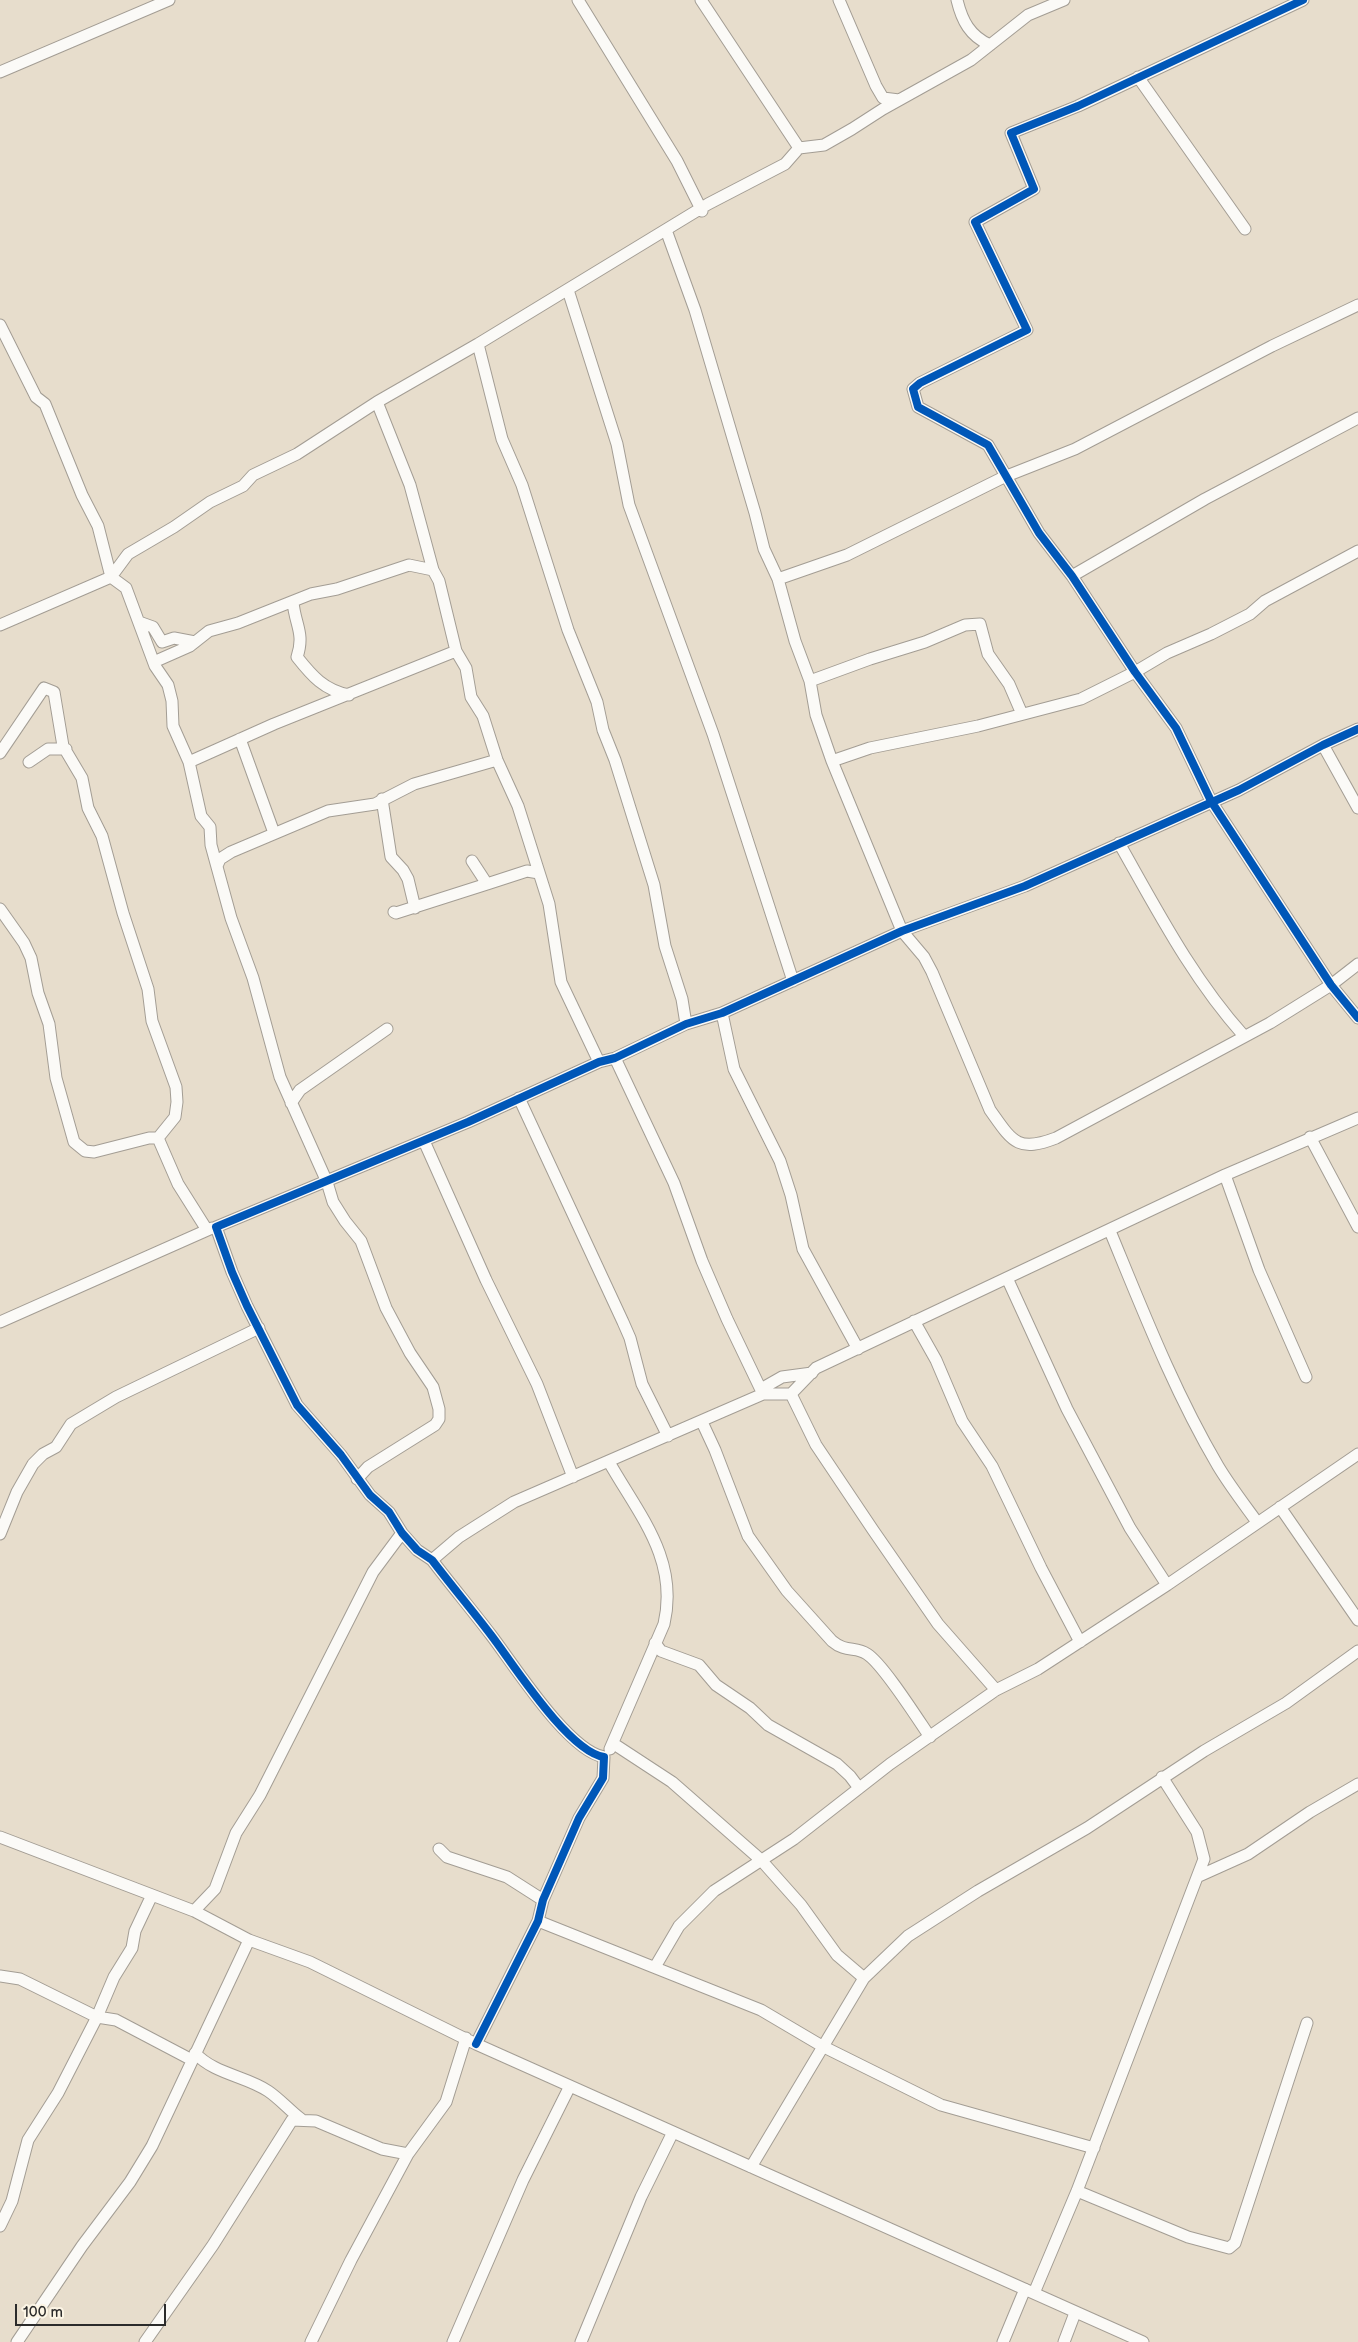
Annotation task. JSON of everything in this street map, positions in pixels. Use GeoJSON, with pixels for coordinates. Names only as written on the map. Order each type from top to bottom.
{"type":"FeatureCollection","features":[{"type":"Feature","properties":{"kind":"street"},"geometry":{"type":"LineString","coordinates":[[0,72],[169,0]]}},
{"type":"Feature","properties":{"kind":"street"},"geometry":{"type":"LineString","coordinates":[[578,0],[705,208]]}},
{"type":"Feature","properties":{"kind":"street"},"geometry":{"type":"LineString","coordinates":[[587,0],[618,58],[705,208]]}},
{"type":"Feature","properties":{"kind":"street"},"geometry":{"type":"LineString","coordinates":[[701,0],[799,148]]}},
{"type":"Feature","properties":{"kind":"street"},"geometry":{"type":"LineString","coordinates":[[839,0],[883,98],[899,100]]}},
{"type":"Feature","properties":{"kind":"street"},"geometry":{"type":"LineString","coordinates":[[957,0],[968,29],[980,40],[990,45]]}},
{"type":"Feature","properties":{"kind":"street"},"geometry":{"type":"LineString","coordinates":[[0,625],[111,577],[128,554],[174,527],[210,502],[243,486],[253,475],[297,454],[377,402],[478,344],[666,230],[785,164],[799,148],[824,145],[971,60],[1028,15],[1064,0]]}},
{"type":"Feature","properties":{"kind":"street"},"geometry":{"type":"LineString","coordinates":[[1303,0],[1078,106],[1012,134],[1034,189],[975,222],[1027,330],[920,383],[913,389],[918,407],[988,445],[1004,477],[1039,533],[1072,576],[1135,672],[1176,728],[1211,801],[1331,985],[1358,1018]]}},
{"type":"Feature","properties":{"kind":"street"},"geometry":{"type":"LineString","coordinates":[[1138,77],[1245,229]]}},
{"type":"Feature","properties":{"kind":"street"},"geometry":{"type":"LineString","coordinates":[[666,230],[697,319],[764,549],[778,579],[810,681],[816,715],[832,761],[902,932],[924,957],[932,972],[990,1110],[1004,1130],[1018,1142],[1027,1146],[1037,1145],[1056,1138],[1270,1023],[1331,985],[1358,964]]}},
{"type":"Feature","properties":{"kind":"street"},"geometry":{"type":"LineString","coordinates":[[568,290],[616,444],[629,505],[713,734],[793,981]]}},
{"type":"Feature","properties":{"kind":"street"},"geometry":{"type":"LineString","coordinates":[[778,579],[847,555],[1004,477],[1076,449],[1272,346],[1358,305]]}},
{"type":"Feature","properties":{"kind":"street"},"geometry":{"type":"LineString","coordinates":[[0,325],[36,398],[45,404],[82,495],[98,526],[111,577],[126,588],[155,666],[168,685],[172,701],[173,726],[189,762],[201,816],[210,827],[211,845],[231,918],[253,978],[280,1077],[327,1182],[333,1202],[364,1246],[367,1262],[386,1308],[410,1353],[429,1379],[439,1409],[439,1419],[435,1425],[368,1467],[357,1479]]}},
{"type":"Feature","properties":{"kind":"street"},"geometry":{"type":"LineString","coordinates":[[478,344],[502,439],[522,485],[568,630],[597,702],[603,730],[615,760],[654,885],[665,946],[682,999],[686,1024]]}},
{"type":"Feature","properties":{"kind":"street"},"geometry":{"type":"LineString","coordinates":[[377,402],[410,485],[433,570],[439,581],[456,651],[466,668],[471,697],[483,716],[497,760],[518,806],[549,904],[561,982],[599,1062]]}},
{"type":"Feature","properties":{"kind":"street"},"geometry":{"type":"LineString","coordinates":[[1072,576],[1205,499],[1358,418]]}},
{"type":"Feature","properties":{"kind":"street"},"geometry":{"type":"LineString","coordinates":[[832,761],[870,748],[978,726],[1081,699],[1135,672],[1166,653],[1211,634],[1250,614],[1265,601],[1358,551]]}},
{"type":"Feature","properties":{"kind":"street"},"geometry":{"type":"LineString","coordinates":[[155,666],[156,661],[195,642],[209,631],[226,628],[311,594],[337,589],[410,565],[433,570]]}},
{"type":"Feature","properties":{"kind":"street"},"geometry":{"type":"LineString","coordinates":[[293,602],[294,614],[301,638],[297,657],[312,678],[336,692],[349,695]]}},
{"type":"Feature","properties":{"kind":"street"},"geometry":{"type":"LineString","coordinates":[[139,622],[153,627],[162,642],[174,638],[195,642]]}},
{"type":"Feature","properties":{"kind":"street"},"geometry":{"type":"LineString","coordinates":[[810,681],[870,659],[925,642],[965,625],[980,624],[988,654],[1009,684],[1022,714]]}},
{"type":"Feature","properties":{"kind":"street"},"geometry":{"type":"LineString","coordinates":[[189,762],[240,739],[456,651]]}},
{"type":"Feature","properties":{"kind":"street"},"geometry":{"type":"LineString","coordinates":[[0,753],[36,697],[44,688],[54,692],[63,746],[82,778],[88,808],[102,836],[123,913],[148,990],[152,1021],[176,1087],[175,1117],[158,1138]]}},
{"type":"Feature","properties":{"kind":"street"},"geometry":{"type":"LineString","coordinates":[[0,1322],[98,1281],[212,1228],[424,1141],[599,1062],[615,1058],[686,1024],[722,1014],[902,932],[1025,886],[1239,790],[1323,745],[1358,729]]}},
{"type":"Feature","properties":{"kind":"street"},"geometry":{"type":"LineString","coordinates":[[240,739],[274,833]]}},
{"type":"Feature","properties":{"kind":"street"},"geometry":{"type":"LineString","coordinates":[[1323,745],[1358,808]]}},
{"type":"Feature","properties":{"kind":"street"},"geometry":{"type":"LineString","coordinates":[[29,762],[48,749],[66,749]]}},
{"type":"Feature","properties":{"kind":"street"},"geometry":{"type":"LineString","coordinates":[[217,866],[220,859],[231,852],[328,811],[367,806],[414,784],[497,760]]}},
{"type":"Feature","properties":{"kind":"street"},"geometry":{"type":"LineString","coordinates":[[382,799],[391,857],[406,875],[415,908]]}},
{"type":"Feature","properties":{"kind":"street"},"geometry":{"type":"LineString","coordinates":[[1119,843],[1178,947],[1215,1003],[1244,1036]]}},
{"type":"Feature","properties":{"kind":"street"},"geometry":{"type":"LineString","coordinates":[[472,861],[487,884]]}},
{"type":"Feature","properties":{"kind":"street"},"geometry":{"type":"LineString","coordinates":[[394,912],[415,908],[527,871],[539,873]]}},
{"type":"Feature","properties":{"kind":"street"},"geometry":{"type":"LineString","coordinates":[[0,909],[24,943],[31,958],[38,993],[49,1024],[56,1078],[74,1142],[85,1151],[94,1152],[149,1138],[158,1138]]}},
{"type":"Feature","properties":{"kind":"street"},"geometry":{"type":"LineString","coordinates":[[722,1014],[734,1069],[780,1161],[791,1196],[803,1249],[858,1349]]}},
{"type":"Feature","properties":{"kind":"street"},"geometry":{"type":"LineString","coordinates":[[291,1103],[294,1096],[300,1090],[387,1029]]}},
{"type":"Feature","properties":{"kind":"street"},"geometry":{"type":"LineString","coordinates":[[615,1058],[674,1183],[702,1261],[762,1392]]}},
{"type":"Feature","properties":{"kind":"street"},"geometry":{"type":"LineString","coordinates":[[520,1098],[623,1322],[632,1346],[642,1384],[668,1436]]}},
{"type":"Feature","properties":{"kind":"street"},"geometry":{"type":"LineString","coordinates":[[762,1392],[791,1394],[816,1368],[1225,1175],[1358,1118]]}},
{"type":"Feature","properties":{"kind":"street"},"geometry":{"type":"LineString","coordinates":[[1310,1137],[1358,1227]]}},
{"type":"Feature","properties":{"kind":"street"},"geometry":{"type":"LineString","coordinates":[[158,1138],[178,1184],[212,1228],[258,1328],[297,1405],[341,1455],[370,1495],[389,1512],[402,1533],[417,1550],[432,1560],[555,1721],[595,1756],[604,1757]]}},
{"type":"Feature","properties":{"kind":"street"},"geometry":{"type":"LineString","coordinates":[[424,1141],[486,1280],[537,1384],[573,1477]]}},
{"type":"Feature","properties":{"kind":"street"},"geometry":{"type":"LineString","coordinates":[[1225,1175],[1259,1270],[1306,1377]]}},
{"type":"Feature","properties":{"kind":"street"},"geometry":{"type":"LineString","coordinates":[[1110,1230],[1150,1331],[1181,1396],[1218,1467],[1257,1522]]}},
{"type":"Feature","properties":{"kind":"street"},"geometry":{"type":"LineString","coordinates":[[1007,1278],[1067,1408],[1130,1528],[1167,1585]]}},
{"type":"Feature","properties":{"kind":"street"},"geometry":{"type":"LineString","coordinates":[[914,1321],[944,1377],[962,1421],[992,1466],[1041,1568],[1080,1642]]}},
{"type":"Feature","properties":{"kind":"street"},"geometry":{"type":"LineString","coordinates":[[0,1534],[17,1492],[33,1464],[43,1454],[56,1447],[71,1424],[116,1397],[258,1328]]}},
{"type":"Feature","properties":{"kind":"street"},"geometry":{"type":"LineString","coordinates":[[432,1560],[459,1537],[514,1502],[702,1422],[762,1392],[782,1377],[812,1373]]}},
{"type":"Feature","properties":{"kind":"street"},"geometry":{"type":"LineString","coordinates":[[791,1394],[819,1450],[938,1624],[996,1690]]}},
{"type":"Feature","properties":{"kind":"street"},"geometry":{"type":"LineString","coordinates":[[702,1422],[748,1536],[787,1591],[832,1642],[848,1650],[860,1650],[874,1660],[930,1737]]}},
{"type":"Feature","properties":{"kind":"street"},"geometry":{"type":"LineString","coordinates":[[655,1967],[670,1939],[691,1913],[714,1891],[794,1839],[859,1788],[996,1690],[1038,1669],[1080,1642],[1167,1585],[1358,1454]]}},
{"type":"Feature","properties":{"kind":"street"},"geometry":{"type":"LineString","coordinates":[[311,2342],[351,2260],[408,2154],[446,2102],[471,2041],[538,1921],[543,1900],[579,1818],[603,1778],[604,1757],[614,1744],[664,1624],[668,1606],[661,1557],[656,1541],[609,1462]]}},
{"type":"Feature","properties":{"kind":"street"},"geometry":{"type":"LineString","coordinates":[[1280,1507],[1358,1620]]}},
{"type":"Feature","properties":{"kind":"street"},"geometry":{"type":"LineString","coordinates":[[194,1911],[215,1889],[236,1833],[260,1795],[373,1572],[402,1533]]}},
{"type":"Feature","properties":{"kind":"street"},"geometry":{"type":"LineString","coordinates":[[655,1643],[661,1651],[699,1665],[716,1685],[750,1708],[768,1726],[837,1764],[859,1788]]}},
{"type":"Feature","properties":{"kind":"street"},"geometry":{"type":"LineString","coordinates":[[751,2167],[864,1978],[908,1936],[978,1891],[1087,1828],[1162,1777],[1286,1703],[1358,1651]]}},
{"type":"Feature","properties":{"kind":"street"},"geometry":{"type":"LineString","coordinates":[[614,1744],[672,1782],[761,1860],[801,1905],[837,1955],[864,1978]]}},
{"type":"Feature","properties":{"kind":"street"},"geometry":{"type":"LineString","coordinates":[[1003,2342],[1077,2191],[1204,1859],[1202,1844],[1197,1832],[1162,1777]]}},
{"type":"Feature","properties":{"kind":"street"},"geometry":{"type":"LineString","coordinates":[[1199,1876],[1248,1854],[1310,1812],[1358,1784]]}},
{"type":"Feature","properties":{"kind":"street"},"geometry":{"type":"LineString","coordinates":[[0,1837],[194,1911],[249,1940],[310,1962],[471,2041],[1143,2342]]}},
{"type":"Feature","properties":{"kind":"street"},"geometry":{"type":"LineString","coordinates":[[439,1849],[447,1857],[507,1877],[543,1900]]}},
{"type":"Feature","properties":{"kind":"street"},"geometry":{"type":"LineString","coordinates":[[0,2226],[12,2202],[28,2140],[58,2093],[97,2017],[114,1976],[132,1948],[135,1931],[152,1895]]}},
{"type":"Feature","properties":{"kind":"street"},"geometry":{"type":"LineString","coordinates":[[538,1921],[761,2010],[822,2046],[941,2105],[1094,2148]]}},
{"type":"Feature","properties":{"kind":"street"},"geometry":{"type":"LineString","coordinates":[[17,2342],[82,2246],[130,2182],[152,2146],[249,1940]]}},
{"type":"Feature","properties":{"kind":"street"},"geometry":{"type":"LineString","coordinates":[[0,1976],[20,1979],[97,2017],[116,2020],[267,2090],[302,2119]]}},
{"type":"Feature","properties":{"kind":"street"},"geometry":{"type":"LineString","coordinates":[[1077,2191],[1188,2237],[1229,2248],[1232,2246],[1236,2243],[1307,2023]]}},
{"type":"Feature","properties":{"kind":"street"},"geometry":{"type":"LineString","coordinates":[[453,2342],[523,2180],[570,2086]]}},
{"type":"Feature","properties":{"kind":"street"},"geometry":{"type":"LineString","coordinates":[[145,2342],[213,2245],[292,2120],[316,2121],[382,2149],[408,2154]]}},
{"type":"Feature","properties":{"kind":"street"},"geometry":{"type":"LineString","coordinates":[[581,2342],[641,2197],[673,2132]]}},
{"type":"Feature","properties":{"kind":"street"},"geometry":{"type":"LineString","coordinates":[[1064,2342],[1076,2313]]}},
{"type":"Feature","properties":{"kind":"cycle path"},"geometry":{"type":"LineString","coordinates":[[1303,0],[1078,106],[1011,133],[1034,189],[975,222],[1027,330],[920,383],[913,389],[918,407],[988,445],[1039,533],[1072,576],[1135,672],[1176,728],[1211,801],[1331,985],[1358,1018]]}},
{"type":"Feature","properties":{"kind":"cycle path"},"geometry":{"type":"LineString","coordinates":[[476,2044],[538,1921],[543,1900],[579,1818],[603,1778],[604,1757],[590,1751],[574,1740],[558,1724],[432,1560],[417,1550],[402,1533],[389,1512],[370,1495],[341,1455],[297,1405],[247,1306],[232,1272],[216,1227],[468,1122],[599,1062],[615,1058],[686,1024],[722,1013],[902,931],[1025,886],[1239,790],[1323,745],[1358,729]]}}]}
